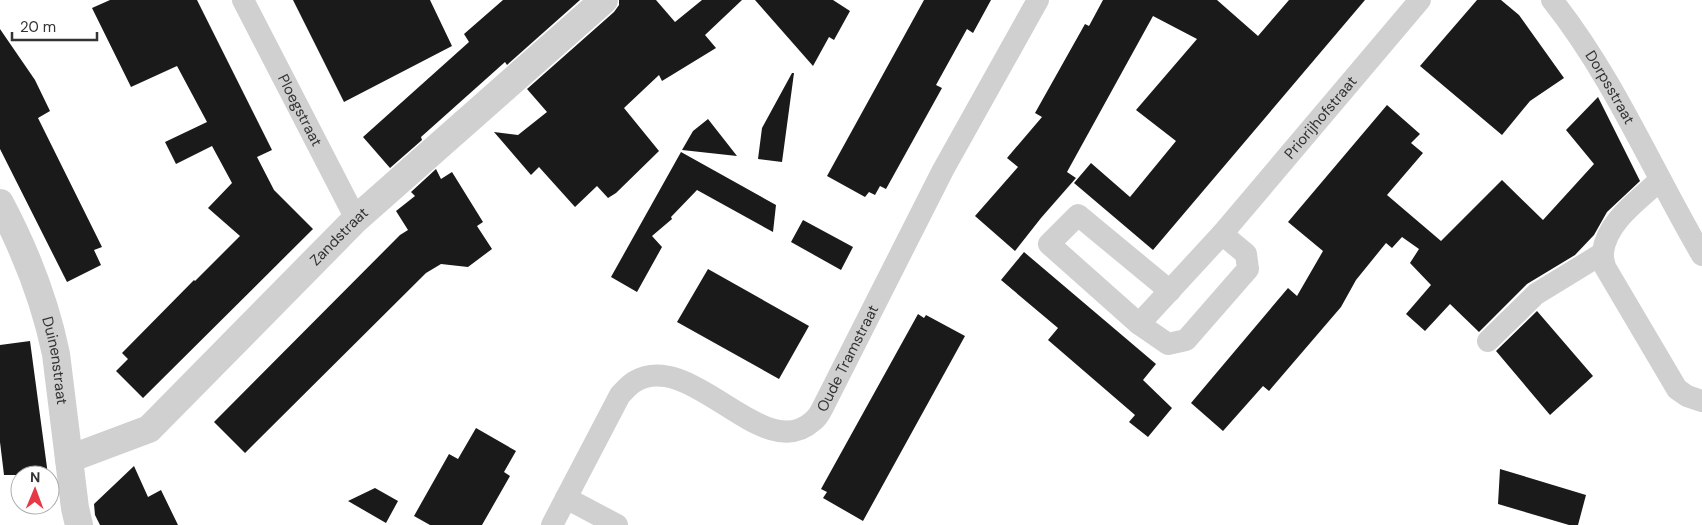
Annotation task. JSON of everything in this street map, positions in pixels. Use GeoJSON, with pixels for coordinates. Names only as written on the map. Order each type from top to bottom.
{"type":"FeatureCollection","features":[{"type":"Feature","properties":{"kind":"street","name":"Ploegstraat"},"geometry":{"type":"LineString","coordinates":[[243,0],[356,219]]}},
{"type":"Feature","properties":{"kind":"street","name":"Zandstraat"},"geometry":{"type":"LineString","coordinates":[[69,459],[149,429],[356,219],[604,0]]}},
{"type":"Feature","properties":{"kind":"street","name":"Oude Tramstraat"},"geometry":{"type":"LineString","coordinates":[[552,525],[620,395],[633,382],[647,376],[664,375],[684,381],[766,428],[784,432],[800,429],[813,421],[822,409],[943,170],[1038,0]]}},
{"type":"Feature","properties":{"kind":"street","name":"Priorijhofstraat"},"geometry":{"type":"LineString","coordinates":[[1139,324],[1222,234],[1420,0]]}},
{"type":"Feature","properties":{"kind":"street","name":"Dorpsstraat"},"geometry":{"type":"LineString","coordinates":[[1552,0],[1571,24],[1618,97],[1660,180],[1702,255]]}},
{"type":"Feature","properties":{"kind":"street"},"geometry":{"type":"LineString","coordinates":[[1660,180],[1612,226],[1606,239],[1603,253],[1605,267],[1677,389],[1687,396],[1702,401]]}},
{"type":"Feature","properties":{"kind":"street","name":"Duinenstraat"},"geometry":{"type":"LineString","coordinates":[[0,203],[28,260],[52,331],[75,508],[80,525]]}},
{"type":"Feature","properties":{"kind":"street"},"geometry":{"type":"LineString","coordinates":[[1170,290],[1078,215],[1049,244],[1139,324],[1168,344],[1186,340],[1248,269],[1246,254],[1222,234]]}},
{"type":"Feature","properties":{"kind":"street"},"geometry":{"type":"LineString","coordinates":[[1488,341],[1536,294],[1603,253]]}},
{"type":"Feature","properties":{"kind":"street"},"geometry":{"type":"LineString","coordinates":[[566,498],[617,525]]}},
{"type":"Feature","properties":{"kind":"building"},"geometry":{"type":"Polygon","coordinates":[[[110,0],[197,0],[272,150],[257,157],[274,190],[313,229],[143,398],[116,371],[128,359],[122,353],[240,236],[208,208],[232,183],[212,146],[176,164],[165,142],[207,122],[177,66],[131,87],[92,8],[110,0]]]}},
{"type":"Feature","properties":{"kind":"building"},"geometry":{"type":"Polygon","coordinates":[[[293,0],[430,0],[452,46],[344,102],[293,0]]]}},
{"type":"Feature","properties":{"kind":"building"},"geometry":{"type":"Polygon","coordinates":[[[503,0],[580,0],[507,65],[505,62],[421,137],[422,140],[390,168],[363,137],[469,42],[464,34],[503,0]]]}},
{"type":"Feature","properties":{"kind":"building"},"geometry":{"type":"Polygon","coordinates":[[[619,0],[656,0],[675,22],[702,0],[742,0],[705,35],[716,48],[662,81],[659,75],[624,108],[659,151],[616,193],[608,198],[597,186],[575,207],[539,167],[531,175],[494,132],[518,135],[547,112],[527,89],[614,12],[619,5],[619,0]]]}},
{"type":"Feature","properties":{"kind":"building"},"geometry":{"type":"Polygon","coordinates":[[[755,0],[833,0],[850,11],[834,40],[829,37],[813,66],[755,0]]]}},
{"type":"Feature","properties":{"kind":"building"},"geometry":{"type":"Polygon","coordinates":[[[924,0],[991,0],[973,33],[967,29],[962,38],[936,85],[942,88],[886,189],[880,186],[875,195],[869,192],[865,197],[827,176],[924,0]]]}},
{"type":"Feature","properties":{"kind":"building"},"geometry":{"type":"Polygon","coordinates":[[[1103,0],[1217,0],[1258,36],[1289,0],[1365,0],[1153,250],[1074,183],[1091,163],[1130,197],[1176,141],[1136,110],[1197,39],[1153,16],[1067,172],[1076,178],[1015,251],[975,216],[1018,167],[1007,158],[1042,117],[1035,113],[1085,24],[1089,26],[1103,0]]]}},
{"type":"Feature","properties":{"kind":"building"},"geometry":{"type":"Polygon","coordinates":[[[1477,0],[1501,0],[1519,15],[1564,78],[1530,101],[1502,135],[1420,66],[1477,0]]]}},
{"type":"Feature","properties":{"kind":"building"},"geometry":{"type":"Polygon","coordinates":[[[0,29],[35,80],[50,111],[38,118],[102,247],[94,250],[101,265],[67,282],[0,149],[0,29]]]}},
{"type":"Feature","properties":{"kind":"building"},"geometry":{"type":"Polygon","coordinates":[[[792,73],[794,73],[782,162],[758,159],[762,128],[792,73]]]}},
{"type":"Feature","properties":{"kind":"building"},"geometry":{"type":"Polygon","coordinates":[[[1598,97],[1640,181],[1607,212],[1594,235],[1575,255],[1527,284],[1479,332],[1450,304],[1425,331],[1406,314],[1431,285],[1410,263],[1419,249],[1402,237],[1392,248],[1386,243],[1356,280],[1341,307],[1269,391],[1263,386],[1223,431],[1191,403],[1288,288],[1297,296],[1323,251],[1288,222],[1387,105],[1420,134],[1411,143],[1423,153],[1387,195],[1441,241],[1502,180],[1543,220],[1594,164],[1566,130],[1598,97]]]}},
{"type":"Feature","properties":{"kind":"building"},"geometry":{"type":"Polygon","coordinates":[[[708,119],[737,156],[682,150],[693,131],[708,119]]]}},
{"type":"Feature","properties":{"kind":"building"},"geometry":{"type":"Polygon","coordinates":[[[681,152],[776,205],[773,232],[697,190],[671,217],[672,219],[652,236],[662,247],[637,292],[611,277],[681,152]]]}},
{"type":"Feature","properties":{"kind":"building"},"geometry":{"type":"Polygon","coordinates":[[[436,169],[441,179],[452,172],[483,222],[477,226],[492,249],[468,267],[441,264],[426,273],[245,453],[214,422],[400,235],[408,230],[396,211],[415,196],[411,192],[436,169]]]}},
{"type":"Feature","properties":{"kind":"building"},"geometry":{"type":"Polygon","coordinates":[[[803,220],[853,247],[841,270],[791,242],[803,220]]]}},
{"type":"Feature","properties":{"kind":"building"},"geometry":{"type":"Polygon","coordinates":[[[1024,252],[1156,364],[1143,380],[1172,408],[1148,437],[1129,422],[1135,415],[1048,340],[1058,328],[1001,280],[1024,252]]]}},
{"type":"Feature","properties":{"kind":"building"},"geometry":{"type":"Polygon","coordinates":[[[708,269],[809,326],[779,379],[677,322],[708,269]]]}},
{"type":"Feature","properties":{"kind":"building"},"geometry":{"type":"Polygon","coordinates":[[[1537,311],[1593,376],[1550,415],[1496,351],[1537,311]]]}},
{"type":"Feature","properties":{"kind":"building"},"geometry":{"type":"Polygon","coordinates":[[[918,314],[924,318],[926,315],[965,336],[863,521],[823,498],[827,492],[821,489],[918,314]]]}},
{"type":"Feature","properties":{"kind":"building"},"geometry":{"type":"Polygon","coordinates":[[[30,341],[47,465],[10,465],[10,475],[4,475],[0,442],[0,345],[30,341]]]}},
{"type":"Feature","properties":{"kind":"building"},"geometry":{"type":"Polygon","coordinates":[[[476,428],[516,451],[504,472],[510,476],[482,525],[430,525],[414,516],[449,454],[458,459],[476,428]]]}},
{"type":"Feature","properties":{"kind":"building"},"geometry":{"type":"Polygon","coordinates":[[[134,466],[148,497],[161,490],[178,525],[100,525],[95,515],[94,504],[134,466]]]}},
{"type":"Feature","properties":{"kind":"building"},"geometry":{"type":"Polygon","coordinates":[[[1500,469],[1586,495],[1578,525],[1569,525],[1498,504],[1500,469]]]}},
{"type":"Feature","properties":{"kind":"building"},"geometry":{"type":"Polygon","coordinates":[[[375,488],[398,501],[386,523],[348,501],[375,488]]]}}]}
